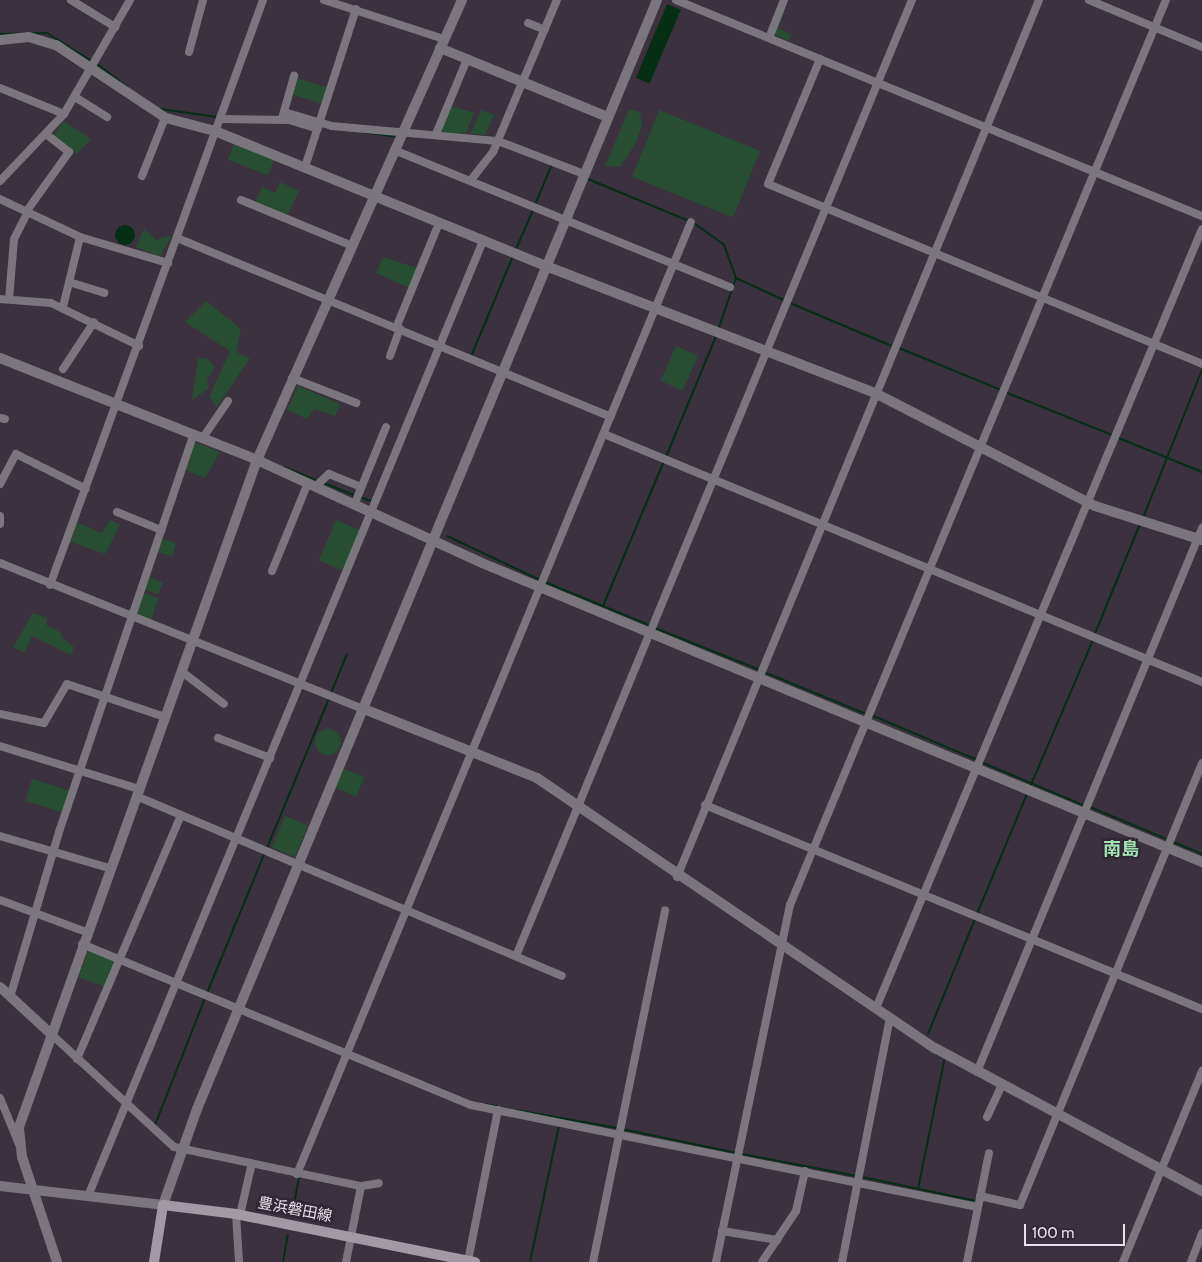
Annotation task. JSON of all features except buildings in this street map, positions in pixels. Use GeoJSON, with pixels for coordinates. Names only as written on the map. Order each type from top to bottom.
{"type":"FeatureCollection","features":[{"type":"Feature","properties":{"kind":"main road","name":"豊浜磐田線"},"geometry":{"type":"LineString","coordinates":[[163,1205],[238,1214],[472,1261]]}},
{"type":"Feature","properties":{"kind":"main road"},"geometry":{"type":"LineString","coordinates":[[154,1262],[163,1205]]}},
{"type":"Feature","properties":{"kind":"street"},"geometry":{"type":"LineString","coordinates":[[71,0],[115,27]]}},
{"type":"Feature","properties":{"kind":"street"},"geometry":{"type":"LineString","coordinates":[[0,181],[47,135],[64,114],[94,67],[130,0]]}},
{"type":"Feature","properties":{"kind":"street"},"geometry":{"type":"LineString","coordinates":[[189,52],[203,0]]}},
{"type":"Feature","properties":{"kind":"street"},"geometry":{"type":"LineString","coordinates":[[50,585],[264,0]]}},
{"type":"Feature","properties":{"kind":"street"},"geometry":{"type":"LineString","coordinates":[[324,0],[356,9],[442,44],[467,59],[607,117]]}},
{"type":"Feature","properties":{"kind":"street"},"geometry":{"type":"LineString","coordinates":[[19,1144],[19,1127],[50,1033],[257,460],[350,244],[462,0]]}},
{"type":"Feature","properties":{"kind":"street"},"geometry":{"type":"LineString","coordinates":[[471,180],[498,141],[557,0]]}},
{"type":"Feature","properties":{"kind":"street"},"geometry":{"type":"LineString","coordinates":[[0,1186],[163,1205],[180,1150],[657,0]]}},
{"type":"Feature","properties":{"kind":"street"},"geometry":{"type":"LineString","coordinates":[[676,0],[1202,216]]}},
{"type":"Feature","properties":{"kind":"street"},"geometry":{"type":"LineString","coordinates":[[769,38],[784,0]]}},
{"type":"Feature","properties":{"kind":"street"},"geometry":{"type":"LineString","coordinates":[[516,956],[912,0]]}},
{"type":"Feature","properties":{"kind":"street"},"geometry":{"type":"LineString","coordinates":[[677,877],[875,393],[1039,0]]}},
{"type":"Feature","properties":{"kind":"street"},"geometry":{"type":"LineString","coordinates":[[1089,0],[1202,47]]}},
{"type":"Feature","properties":{"kind":"street"},"geometry":{"type":"LineString","coordinates":[[716,1262],[780,944],[790,905],[1166,0]]}},
{"type":"Feature","properties":{"kind":"street"},"geometry":{"type":"LineString","coordinates":[[305,167],[356,9]]}},
{"type":"Feature","properties":{"kind":"street"},"geometry":{"type":"LineString","coordinates":[[528,22],[545,30]]}},
{"type":"Feature","properties":{"kind":"street"},"geometry":{"type":"LineString","coordinates":[[0,40],[42,40],[94,67],[165,118],[216,131],[656,310],[875,393],[1087,502],[1200,539]]}},
{"type":"Feature","properties":{"kind":"street"},"geometry":{"type":"LineString","coordinates":[[436,134],[467,59]]}},
{"type":"Feature","properties":{"kind":"street"},"geometry":{"type":"LineString","coordinates":[[820,59],[768,184],[1202,364]]}},
{"type":"Feature","properties":{"kind":"street"},"geometry":{"type":"LineString","coordinates":[[283,116],[294,76]]}},
{"type":"Feature","properties":{"kind":"street"},"geometry":{"type":"LineString","coordinates":[[0,88],[64,114]]}},
{"type":"Feature","properties":{"kind":"street"},"geometry":{"type":"LineString","coordinates":[[75,97],[107,117]]}},
{"type":"Feature","properties":{"kind":"street"},"geometry":{"type":"LineString","coordinates":[[220,119],[283,116],[319,126],[436,134],[498,141],[584,174]]}},
{"type":"Feature","properties":{"kind":"street"},"geometry":{"type":"LineString","coordinates":[[142,176],[165,118]]}},
{"type":"Feature","properties":{"kind":"street"},"geometry":{"type":"LineString","coordinates":[[9,299],[12,253],[27,212],[69,152],[47,135]]}},
{"type":"Feature","properties":{"kind":"street"},"geometry":{"type":"LineString","coordinates":[[394,150],[730,287]]}},
{"type":"Feature","properties":{"kind":"street"},"geometry":{"type":"LineString","coordinates":[[0,199],[80,236],[168,263]]}},
{"type":"Feature","properties":{"kind":"street"},"geometry":{"type":"LineString","coordinates":[[241,200],[350,244]]}},
{"type":"Feature","properties":{"kind":"street"},"geometry":{"type":"LineString","coordinates":[[297,1174],[408,910],[691,222]]}},
{"type":"Feature","properties":{"kind":"street"},"geometry":{"type":"LineString","coordinates":[[390,356],[398,328],[439,223]]}},
{"type":"Feature","properties":{"kind":"street"},"geometry":{"type":"LineString","coordinates":[[876,1008],[975,767],[1202,228]]}},
{"type":"Feature","properties":{"kind":"street"},"geometry":{"type":"LineString","coordinates":[[64,307],[80,236]]}},
{"type":"Feature","properties":{"kind":"street"},"geometry":{"type":"LineString","coordinates":[[177,238],[612,417]]}},
{"type":"Feature","properties":{"kind":"street"},"geometry":{"type":"LineString","coordinates":[[88,1196],[238,838],[483,241]]}},
{"type":"Feature","properties":{"kind":"street"},"geometry":{"type":"LineString","coordinates":[[69,282],[104,293]]}},
{"type":"Feature","properties":{"kind":"street"},"geometry":{"type":"LineString","coordinates":[[0,299],[64,307],[139,346]]}},
{"type":"Feature","properties":{"kind":"street"},"geometry":{"type":"LineString","coordinates":[[63,369],[94,322]]}},
{"type":"Feature","properties":{"kind":"street"},"geometry":{"type":"LineString","coordinates":[[0,358],[117,406],[201,435],[257,460],[357,499],[372,510],[541,588],[1202,862]]}},
{"type":"Feature","properties":{"kind":"street"},"geometry":{"type":"LineString","coordinates":[[292,378],[356,403]]}},
{"type":"Feature","properties":{"kind":"street"},"geometry":{"type":"LineString","coordinates":[[11,994],[53,852],[80,770],[107,698],[130,617],[161,530],[201,435],[228,401]]}},
{"type":"Feature","properties":{"kind":"street"},"geometry":{"type":"LineString","coordinates":[[357,499],[386,427]]}},
{"type":"Feature","properties":{"kind":"street"},"geometry":{"type":"LineString","coordinates":[[604,434],[1202,682]]}},
{"type":"Feature","properties":{"kind":"street"},"geometry":{"type":"LineString","coordinates":[[0,484],[1,474],[16,454],[86,489]]}},
{"type":"Feature","properties":{"kind":"street"},"geometry":{"type":"LineString","coordinates":[[272,571],[314,483],[329,474],[362,487]]}},
{"type":"Feature","properties":{"kind":"street"},"geometry":{"type":"LineString","coordinates":[[117,512],[161,530]]}},
{"type":"Feature","properties":{"kind":"street"},"geometry":{"type":"LineString","coordinates":[[0,516],[0,524]]}},
{"type":"Feature","properties":{"kind":"street"},"geometry":{"type":"LineString","coordinates":[[977,1072],[1200,539],[1202,528]]}},
{"type":"Feature","properties":{"kind":"street"},"geometry":{"type":"LineString","coordinates":[[0,563],[50,585],[536,778],[677,877],[890,1018],[977,1072],[1202,1191]]}},
{"type":"Feature","properties":{"kind":"street"},"geometry":{"type":"LineString","coordinates":[[181,671],[224,704]]}},
{"type":"Feature","properties":{"kind":"street"},"geometry":{"type":"LineString","coordinates":[[0,714],[44,723],[67,684],[165,717]]}},
{"type":"Feature","properties":{"kind":"street"},"geometry":{"type":"LineString","coordinates":[[218,738],[270,758]]}},
{"type":"Feature","properties":{"kind":"street"},"geometry":{"type":"LineString","coordinates":[[0,746],[80,770],[138,793],[181,815],[562,976]]}},
{"type":"Feature","properties":{"kind":"street"},"geometry":{"type":"LineString","coordinates":[[82,944],[456,1100],[858,1182],[979,1201],[1020,1205],[1202,763]]}},
{"type":"Feature","properties":{"kind":"street"},"geometry":{"type":"LineString","coordinates":[[705,805],[814,848],[1202,1009]]}},
{"type":"Feature","properties":{"kind":"street"},"geometry":{"type":"LineString","coordinates":[[77,1059],[181,815]]}},
{"type":"Feature","properties":{"kind":"street"},"geometry":{"type":"LineString","coordinates":[[0,836],[109,868]]}},
{"type":"Feature","properties":{"kind":"street"},"geometry":{"type":"LineString","coordinates":[[0,900],[86,932]]}},
{"type":"Feature","properties":{"kind":"street"},"geometry":{"type":"LineString","coordinates":[[593,1262],[665,910]]}},
{"type":"Feature","properties":{"kind":"street"},"geometry":{"type":"LineString","coordinates":[[0,987],[11,994],[77,1059],[180,1150],[251,1167],[361,1186],[379,1183]]}},
{"type":"Feature","properties":{"kind":"street"},"geometry":{"type":"LineString","coordinates":[[842,1262],[890,1018]]}},
{"type":"Feature","properties":{"kind":"street"},"geometry":{"type":"LineString","coordinates":[[1123,1262],[1202,1071]]}},
{"type":"Feature","properties":{"kind":"street"},"geometry":{"type":"LineString","coordinates":[[988,1117],[1002,1085]]}},
{"type":"Feature","properties":{"kind":"street"},"geometry":{"type":"LineString","coordinates":[[0,1098],[19,1144],[57,1262]]}},
{"type":"Feature","properties":{"kind":"street"},"geometry":{"type":"LineString","coordinates":[[472,1261],[498,1110]]}},
{"type":"Feature","properties":{"kind":"street"},"geometry":{"type":"LineString","coordinates":[[967,1262],[989,1153]]}},
{"type":"Feature","properties":{"kind":"street"},"geometry":{"type":"LineString","coordinates":[[239,1262],[238,1214],[251,1167]]}},
{"type":"Feature","properties":{"kind":"street"},"geometry":{"type":"LineString","coordinates":[[762,1262],[796,1211],[805,1171]]}},
{"type":"Feature","properties":{"kind":"street"},"geometry":{"type":"LineString","coordinates":[[346,1262],[361,1186]]}},
{"type":"Feature","properties":{"kind":"street"},"geometry":{"type":"LineString","coordinates":[[722,1231],[777,1240]]}},
{"type":"Feature","properties":{"kind":"street"},"geometry":{"type":"LineString","coordinates":[[1191,1262],[1202,1233]]}},
{"type":"Feature","properties":{"kind":"shaded area"},"geometry":{"type":"Polygon","coordinates":[[[788,2],[778,28],[792,35],[789,41],[772,34],[788,2]]]}},
{"type":"Feature","properties":{"kind":"shaded area"},"geometry":{"type":"Polygon","coordinates":[[[667,4],[681,10],[650,84],[636,78],[667,4]]]}},
{"type":"Feature","properties":{"kind":"shaded area"},"geometry":{"type":"Polygon","coordinates":[[[297,78],[331,89],[326,105],[292,94],[297,78]]]}},
{"type":"Feature","properties":{"kind":"shaded area"},"geometry":{"type":"Polygon","coordinates":[[[448,105],[474,113],[466,133],[436,134],[448,105]]]}},
{"type":"Feature","properties":{"kind":"shaded area"},"geometry":{"type":"Polygon","coordinates":[[[629,109],[640,112],[642,124],[636,143],[620,167],[605,166],[629,109]]]}},
{"type":"Feature","properties":{"kind":"shaded area"},"geometry":{"type":"Polygon","coordinates":[[[481,110],[494,115],[485,135],[471,133],[481,110]]]}},
{"type":"Feature","properties":{"kind":"shaded area"},"geometry":{"type":"Polygon","coordinates":[[[659,110],[760,151],[733,218],[632,177],[659,110]]]}},
{"type":"Feature","properties":{"kind":"shaded area"},"geometry":{"type":"Polygon","coordinates":[[[64,121],[91,139],[77,154],[53,135],[64,121]]]}},
{"type":"Feature","properties":{"kind":"shaded area"},"geometry":{"type":"Polygon","coordinates":[[[236,139],[276,155],[268,176],[228,159],[236,139]]]}},
{"type":"Feature","properties":{"kind":"shaded area"},"geometry":{"type":"Polygon","coordinates":[[[280,182],[299,191],[286,218],[254,205],[262,187],[275,193],[280,182]]]}},
{"type":"Feature","properties":{"kind":"shaded area"},"geometry":{"type":"Polygon","coordinates":[[[125,225],[132,228],[135,235],[132,242],[125,245],[118,242],[115,235],[118,228],[125,225]]]}},
{"type":"Feature","properties":{"kind":"shaded area"},"geometry":{"type":"Polygon","coordinates":[[[144,229],[156,240],[172,235],[160,257],[136,247],[144,229]]]}},
{"type":"Feature","properties":{"kind":"shaded area"},"geometry":{"type":"Polygon","coordinates":[[[383,257],[420,269],[412,289],[376,273],[383,257]]]}},
{"type":"Feature","properties":{"kind":"shaded area"},"geometry":{"type":"Polygon","coordinates":[[[206,301],[241,329],[236,352],[250,358],[217,407],[209,397],[230,351],[185,322],[206,301]]]}},
{"type":"Feature","properties":{"kind":"shaded area"},"geometry":{"type":"Polygon","coordinates":[[[676,346],[698,356],[682,390],[661,381],[676,346]]]}},
{"type":"Feature","properties":{"kind":"shaded area"},"geometry":{"type":"Polygon","coordinates":[[[198,358],[208,359],[215,367],[207,379],[209,388],[192,400],[198,358]]]}},
{"type":"Feature","properties":{"kind":"shaded area"},"geometry":{"type":"Polygon","coordinates":[[[298,386],[340,404],[335,416],[314,409],[307,419],[287,410],[298,386]]]}},
{"type":"Feature","properties":{"kind":"shaded area"},"geometry":{"type":"Polygon","coordinates":[[[194,442],[220,452],[205,478],[185,470],[194,442]]]}},
{"type":"Feature","properties":{"kind":"shaded area"},"geometry":{"type":"Polygon","coordinates":[[[110,520],[120,525],[105,554],[68,541],[76,522],[102,533],[110,520]]]}},
{"type":"Feature","properties":{"kind":"shaded area"},"geometry":{"type":"Polygon","coordinates":[[[336,520],[364,532],[346,572],[319,561],[336,520]]]}},
{"type":"Feature","properties":{"kind":"shaded area"},"geometry":{"type":"Polygon","coordinates":[[[160,538],[176,543],[172,556],[156,551],[160,538]]]}},
{"type":"Feature","properties":{"kind":"shaded area"},"geometry":{"type":"Polygon","coordinates":[[[149,577],[163,583],[158,595],[144,589],[149,577]]]}},
{"type":"Feature","properties":{"kind":"shaded area"},"geometry":{"type":"Polygon","coordinates":[[[143,593],[158,598],[150,622],[135,617],[143,593]]]}},
{"type":"Feature","properties":{"kind":"shaded area"},"geometry":{"type":"Polygon","coordinates":[[[33,613],[47,618],[46,625],[62,633],[61,637],[74,647],[71,655],[32,636],[24,653],[13,647],[33,613]]]}},
{"type":"Feature","properties":{"kind":"shaded area"},"geometry":{"type":"Polygon","coordinates":[[[328,729],[337,733],[341,742],[337,751],[328,755],[319,751],[315,742],[319,733],[328,729]]]}},
{"type":"Feature","properties":{"kind":"shaded area"},"geometry":{"type":"Polygon","coordinates":[[[342,768],[364,777],[356,796],[334,787],[342,768]]]}},
{"type":"Feature","properties":{"kind":"shaded area"},"geometry":{"type":"Polygon","coordinates":[[[32,779],[72,791],[65,813],[25,801],[32,779]]]}},
{"type":"Feature","properties":{"kind":"shaded area"},"geometry":{"type":"Polygon","coordinates":[[[285,816],[308,826],[295,857],[272,847],[285,816]]]}},
{"type":"Feature","properties":{"kind":"shaded area"},"geometry":{"type":"Polygon","coordinates":[[[89,948],[116,958],[106,987],[78,977],[89,948]]]}},
{"type":"Feature","properties":{"kind":"waterway"},"geometry":{"type":"LineString","coordinates":[[0,34],[47,33],[93,62]]}},
{"type":"Feature","properties":{"kind":"waterway"},"geometry":{"type":"LineString","coordinates":[[97,64],[129,88]]}},
{"type":"Feature","properties":{"kind":"waterway"},"geometry":{"type":"LineString","coordinates":[[160,109],[217,117]]}},
{"type":"Feature","properties":{"kind":"waterway"},"geometry":{"type":"LineString","coordinates":[[362,132],[397,137]]}},
{"type":"Feature","properties":{"kind":"waterway"},"geometry":{"type":"LineString","coordinates":[[535,205],[552,164]]}},
{"type":"Feature","properties":{"kind":"waterway"},"geometry":{"type":"LineString","coordinates":[[588,179],[689,221]]}},
{"type":"Feature","properties":{"kind":"waterway"},"geometry":{"type":"LineString","coordinates":[[516,249],[533,210]]}},
{"type":"Feature","properties":{"kind":"waterway"},"geometry":{"type":"LineString","coordinates":[[694,223],[724,245],[736,278],[718,330]]}},
{"type":"Feature","properties":{"kind":"waterway"},"geometry":{"type":"LineString","coordinates":[[472,354],[513,256]]}},
{"type":"Feature","properties":{"kind":"waterway"},"geometry":{"type":"LineString","coordinates":[[736,278],[786,301]]}},
{"type":"Feature","properties":{"kind":"waterway"},"geometry":{"type":"LineString","coordinates":[[790,303],[894,347]]}},
{"type":"Feature","properties":{"kind":"waterway"},"geometry":{"type":"LineString","coordinates":[[666,457],[716,336]]}},
{"type":"Feature","properties":{"kind":"waterway"},"geometry":{"type":"LineString","coordinates":[[899,348],[1001,390]]}},
{"type":"Feature","properties":{"kind":"waterway"},"geometry":{"type":"LineString","coordinates":[[1143,518],[1202,370]]}},
{"type":"Feature","properties":{"kind":"waterway"},"geometry":{"type":"LineString","coordinates":[[1005,392],[1112,435]]}},
{"type":"Feature","properties":{"kind":"waterway"},"geometry":{"type":"LineString","coordinates":[[1116,437],[1202,472]]}},
{"type":"Feature","properties":{"kind":"waterway"},"geometry":{"type":"LineString","coordinates":[[603,606],[664,461]]}},
{"type":"Feature","properties":{"kind":"waterway"},"geometry":{"type":"LineString","coordinates":[[284,467],[317,480]]}},
{"type":"Feature","properties":{"kind":"waterway"},"geometry":{"type":"LineString","coordinates":[[324,483],[354,495]]}},
{"type":"Feature","properties":{"kind":"waterway"},"geometry":{"type":"LineString","coordinates":[[359,497],[371,501]]}},
{"type":"Feature","properties":{"kind":"waterway"},"geometry":{"type":"LineString","coordinates":[[1094,636],[1140,524]]}},
{"type":"Feature","properties":{"kind":"waterway"},"geometry":{"type":"LineString","coordinates":[[447,536],[540,580]]}},
{"type":"Feature","properties":{"kind":"waterway"},"geometry":{"type":"LineString","coordinates":[[545,582],[651,626]]}},
{"type":"Feature","properties":{"kind":"waterway"},"geometry":{"type":"LineString","coordinates":[[655,628],[760,670]]}},
{"type":"Feature","properties":{"kind":"waterway"},"geometry":{"type":"LineString","coordinates":[[1030,787],[1093,640]]}},
{"type":"Feature","properties":{"kind":"waterway"},"geometry":{"type":"LineString","coordinates":[[331,693],[347,654]]}},
{"type":"Feature","properties":{"kind":"waterway"},"geometry":{"type":"LineString","coordinates":[[764,672],[866,714]]}},
{"type":"Feature","properties":{"kind":"waterway"},"geometry":{"type":"LineString","coordinates":[[267,848],[329,698]]}},
{"type":"Feature","properties":{"kind":"waterway"},"geometry":{"type":"LineString","coordinates":[[871,715],[977,760]]}},
{"type":"Feature","properties":{"kind":"waterway"},"geometry":{"type":"LineString","coordinates":[[981,762],[1085,806]]}},
{"type":"Feature","properties":{"kind":"waterway"},"geometry":{"type":"LineString","coordinates":[[977,914],[1027,794]]}},
{"type":"Feature","properties":{"kind":"waterway"},"geometry":{"type":"LineString","coordinates":[[1090,807],[1169,840]]}},
{"type":"Feature","properties":{"kind":"waterway"},"geometry":{"type":"LineString","coordinates":[[1173,842],[1202,854]]}},
{"type":"Feature","properties":{"kind":"waterway"},"geometry":{"type":"LineString","coordinates":[[207,993],[265,852]]}},
{"type":"Feature","properties":{"kind":"waterway"},"geometry":{"type":"LineString","coordinates":[[928,1034],[975,919]]}},
{"type":"Feature","properties":{"kind":"waterway"},"geometry":{"type":"LineString","coordinates":[[155,1125],[205,998]]}},
{"type":"Feature","properties":{"kind":"waterway"},"geometry":{"type":"LineString","coordinates":[[918,1189],[944,1061]]}},
{"type":"Feature","properties":{"kind":"waterway"},"geometry":{"type":"LineString","coordinates":[[484,1104],[497,1106]]}},
{"type":"Feature","properties":{"kind":"waterway"},"geometry":{"type":"LineString","coordinates":[[516,1110],[617,1128]]}},
{"type":"Feature","properties":{"kind":"waterway"},"geometry":{"type":"LineString","coordinates":[[530,1262],[559,1125]]}},
{"type":"Feature","properties":{"kind":"waterway"},"geometry":{"type":"LineString","coordinates":[[622,1129],[737,1153]]}},
{"type":"Feature","properties":{"kind":"waterway"},"geometry":{"type":"LineString","coordinates":[[742,1154],[857,1176]]}},
{"type":"Feature","properties":{"kind":"waterway"},"geometry":{"type":"LineString","coordinates":[[292,1214],[299,1177]]}},
{"type":"Feature","properties":{"kind":"waterway"},"geometry":{"type":"LineString","coordinates":[[862,1177],[977,1201]]}},
{"type":"Feature","properties":{"kind":"waterway"},"geometry":{"type":"LineString","coordinates":[[283,1262],[288,1235]]}},
{"type":"Feature","properties":{"kind":"district","name":"南島"},"geometry":{"type":"Point","coordinates":[1121,849]}}]}
